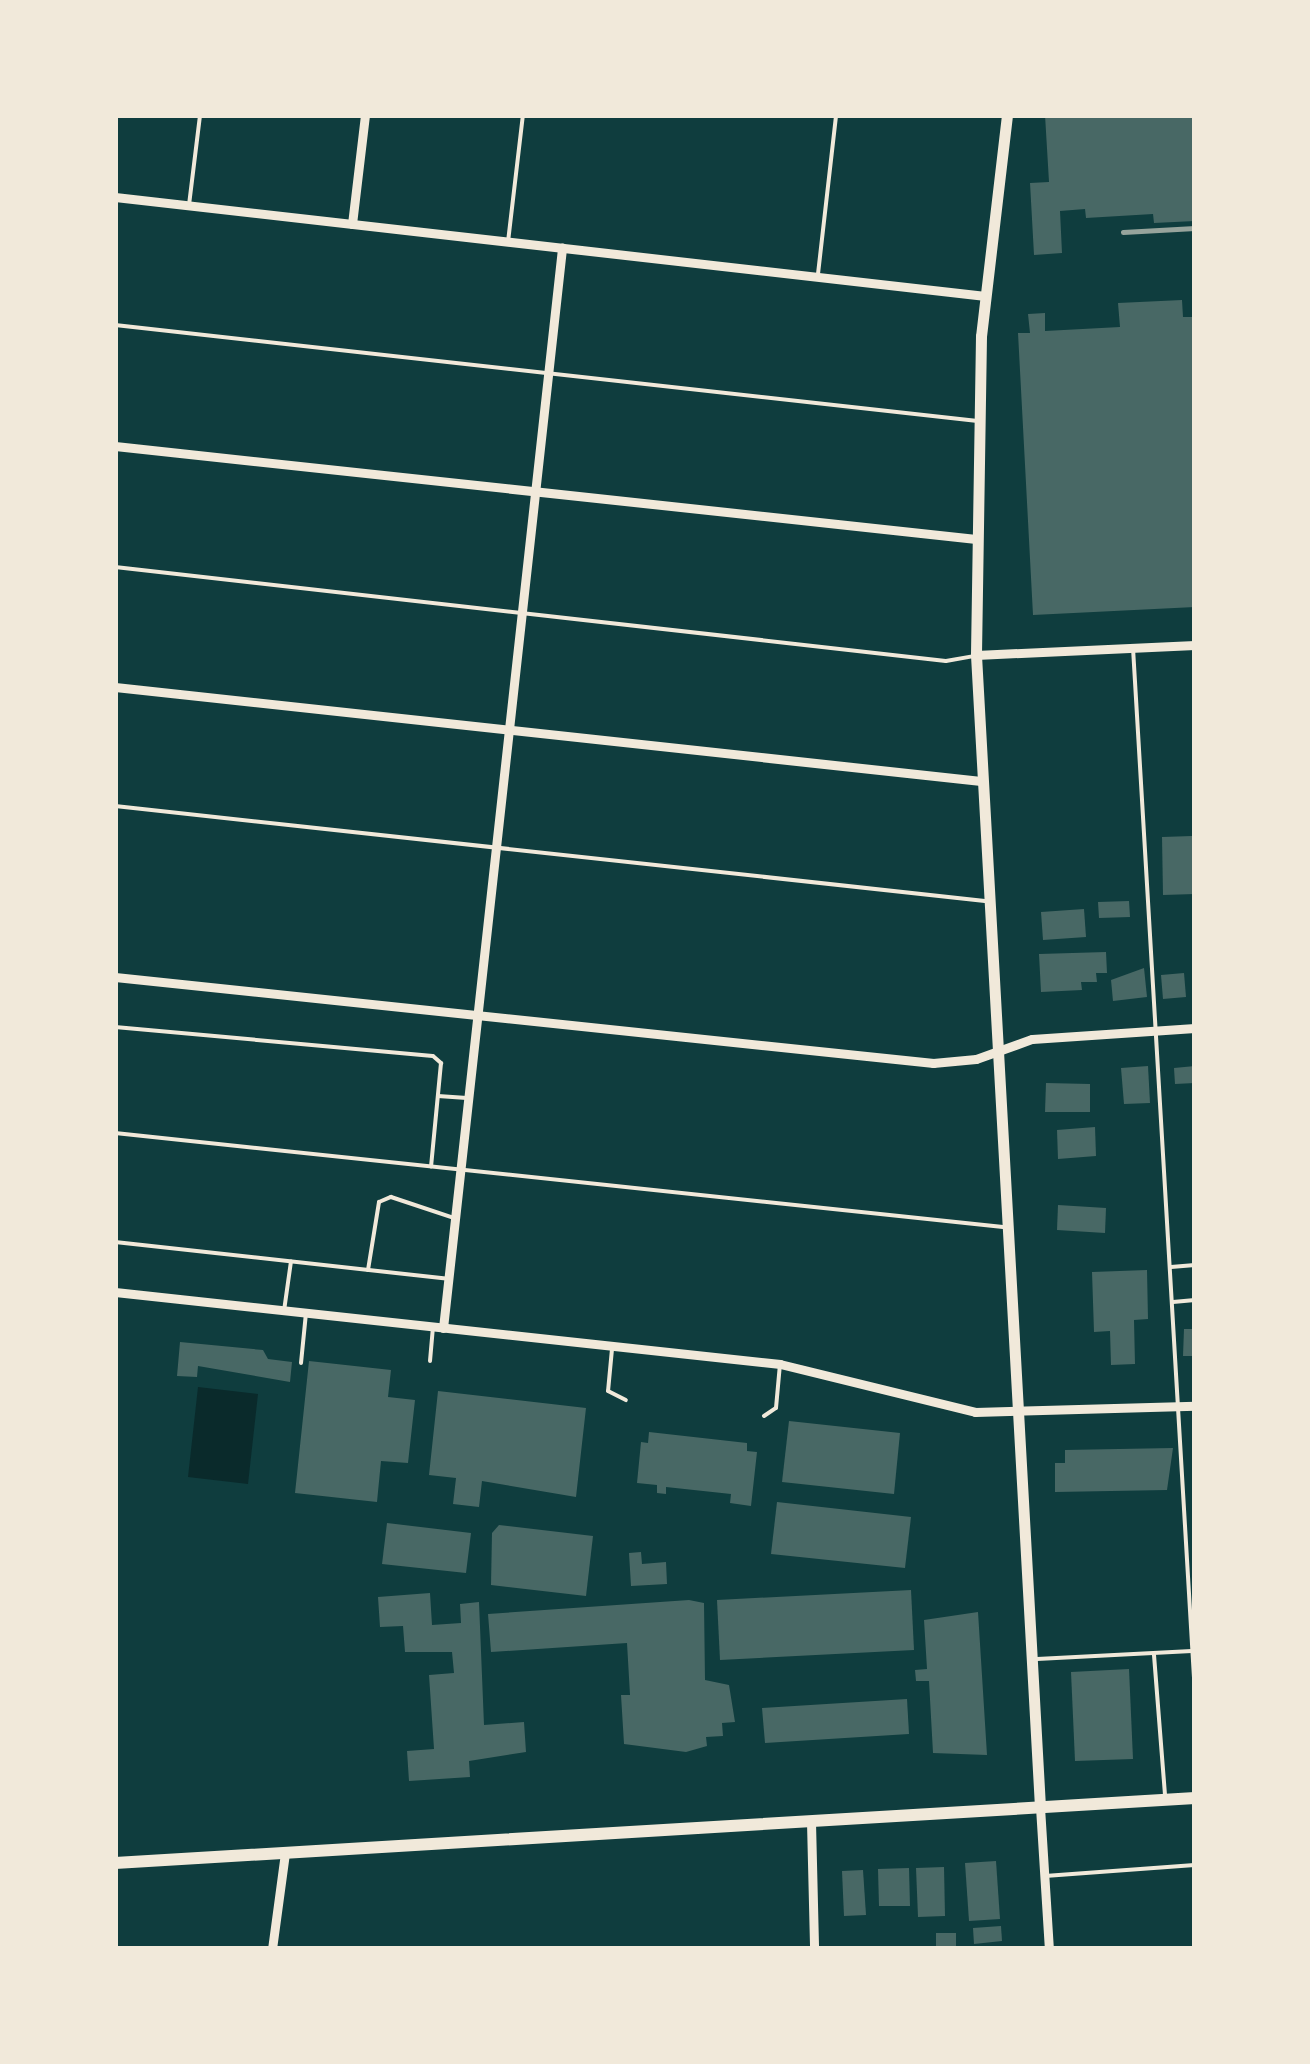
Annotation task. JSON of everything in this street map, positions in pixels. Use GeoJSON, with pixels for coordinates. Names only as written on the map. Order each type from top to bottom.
{"type":"FeatureCollection","features":[{"type":"Feature","properties":{"kind":"main road"},"geometry":{"type":"LineString","coordinates":[[1007,115],[985,296],[978,422],[976,655],[1040,1808]]}},
{"type":"Feature","properties":{"kind":"main road"},"geometry":{"type":"LineString","coordinates":[[115,1863],[1195,1798]]}},
{"type":"Feature","properties":{"kind":"street"},"geometry":{"type":"LineString","coordinates":[[352,224],[364,115]]}},
{"type":"Feature","properties":{"kind":"street"},"geometry":{"type":"LineString","coordinates":[[115,197],[985,296]]}},
{"type":"Feature","properties":{"kind":"street"},"geometry":{"type":"LineString","coordinates":[[438,1328],[448,1278],[492,847],[562,248]]}},
{"type":"Feature","properties":{"kind":"street"},"geometry":{"type":"LineString","coordinates":[[115,446],[976,540]]}},
{"type":"Feature","properties":{"kind":"street"},"geometry":{"type":"LineString","coordinates":[[976,655],[1195,645]]}},
{"type":"Feature","properties":{"kind":"street"},"geometry":{"type":"LineString","coordinates":[[115,687],[981,781]]}},
{"type":"Feature","properties":{"kind":"street"},"geometry":{"type":"LineString","coordinates":[[115,977],[476,1019],[900,1061],[976,1059],[1032,1039],[1195,1028]]}},
{"type":"Feature","properties":{"kind":"street"},"geometry":{"type":"LineString","coordinates":[[115,1292],[780,1364],[935,1404],[1018,1414],[1195,1406]]}},
{"type":"Feature","properties":{"kind":"street"},"geometry":{"type":"LineString","coordinates":[[1040,1808],[1048,1949]]}},
{"type":"Feature","properties":{"kind":"street"},"geometry":{"type":"LineString","coordinates":[[811,1822],[814,1949]]}},
{"type":"Feature","properties":{"kind":"street"},"geometry":{"type":"LineString","coordinates":[[272,1949],[284,1853]]}},
{"type":"Feature","properties":{"kind":"lane"},"geometry":{"type":"LineString","coordinates":[[189,206],[200,115]]}},
{"type":"Feature","properties":{"kind":"lane"},"geometry":{"type":"LineString","coordinates":[[508,242],[523,115]]}},
{"type":"Feature","properties":{"kind":"lane"},"geometry":{"type":"LineString","coordinates":[[818,277],[836,115]]}},
{"type":"Feature","properties":{"kind":"lane"},"geometry":{"type":"LineString","coordinates":[[115,324],[978,422]]}},
{"type":"Feature","properties":{"kind":"lane"},"geometry":{"type":"LineString","coordinates":[[115,567],[946,661],[976,655]]}},
{"type":"Feature","properties":{"kind":"lane"},"geometry":{"type":"LineString","coordinates":[[1133,648],[1160,1030],[1195,1695]]}},
{"type":"Feature","properties":{"kind":"lane"},"geometry":{"type":"LineString","coordinates":[[115,806],[990,901]]}},
{"type":"Feature","properties":{"kind":"lane"},"geometry":{"type":"LineString","coordinates":[[115,1026],[434,1056],[441,1063],[431,1167]]}},
{"type":"Feature","properties":{"kind":"lane"},"geometry":{"type":"LineString","coordinates":[[438,1096],[467,1098]]}},
{"type":"Feature","properties":{"kind":"lane"},"geometry":{"type":"LineString","coordinates":[[115,1133],[1007,1228]]}},
{"type":"Feature","properties":{"kind":"lane"},"geometry":{"type":"LineString","coordinates":[[368,1270],[379,1202],[392,1198],[454,1218]]}},
{"type":"Feature","properties":{"kind":"lane"},"geometry":{"type":"LineString","coordinates":[[115,1242],[448,1278]]}},
{"type":"Feature","properties":{"kind":"lane"},"geometry":{"type":"LineString","coordinates":[[284,1311],[291,1261]]}},
{"type":"Feature","properties":{"kind":"lane"},"geometry":{"type":"LineString","coordinates":[[1171,1267],[1195,1265]]}},
{"type":"Feature","properties":{"kind":"lane"},"geometry":{"type":"LineString","coordinates":[[1173,1302],[1195,1300]]}},
{"type":"Feature","properties":{"kind":"lane"},"geometry":{"type":"LineString","coordinates":[[300,1363],[306,1313]]}},
{"type":"Feature","properties":{"kind":"lane"},"geometry":{"type":"LineString","coordinates":[[430,1361],[438,1328]]}},
{"type":"Feature","properties":{"kind":"lane"},"geometry":{"type":"LineString","coordinates":[[612,1345],[608,1391],[626,1400]]}},
{"type":"Feature","properties":{"kind":"lane"},"geometry":{"type":"LineString","coordinates":[[764,1416],[776,1408],[780,1364]]}},
{"type":"Feature","properties":{"kind":"lane"},"geometry":{"type":"LineString","coordinates":[[1032,1659],[1192,1650]]}},
{"type":"Feature","properties":{"kind":"lane"},"geometry":{"type":"LineString","coordinates":[[1154,1653],[1166,1800]]}},
{"type":"Feature","properties":{"kind":"lane"},"geometry":{"type":"LineString","coordinates":[[1044,1876],[1195,1865]]}},
{"type":"Feature","properties":{"kind":"water"},"geometry":{"type":"Polygon","coordinates":[[[198,1387],[258,1394],[248,1484],[188,1477],[198,1387]]]}},
{"type":"Feature","properties":{"kind":"building"},"geometry":{"type":"Polygon","coordinates":[[[1045,115],[1195,115],[1195,221],[1154,223],[1153,214],[1086,218],[1085,209],[1060,211],[1062,253],[1034,255],[1030,183],[1049,182],[1045,115]]]}},
{"type":"Feature","properties":{"kind":"building"},"geometry":{"type":"Polygon","coordinates":[[[1182,300],[1183,317],[1195,317],[1195,607],[1033,615],[1018,333],[1030,333],[1028,314],[1045,313],[1045,331],[1120,327],[1118,303],[1182,300]]]}},
{"type":"Feature","properties":{"kind":"building"},"geometry":{"type":"Polygon","coordinates":[[[1192,836],[1195,894],[1163,895],[1162,837],[1192,836]]]}},
{"type":"Feature","properties":{"kind":"building"},"geometry":{"type":"Polygon","coordinates":[[[1129,901],[1130,917],[1099,918],[1098,902],[1129,901]]]}},
{"type":"Feature","properties":{"kind":"building"},"geometry":{"type":"Polygon","coordinates":[[[1084,909],[1086,937],[1043,940],[1041,912],[1084,909]]]}},
{"type":"Feature","properties":{"kind":"building"},"geometry":{"type":"Polygon","coordinates":[[[1106,952],[1107,973],[1096,973],[1097,982],[1081,982],[1082,990],[1041,992],[1039,954],[1106,952]]]}},
{"type":"Feature","properties":{"kind":"building"},"geometry":{"type":"Polygon","coordinates":[[[1144,968],[1147,997],[1113,1001],[1111,980],[1144,968]]]}},
{"type":"Feature","properties":{"kind":"building"},"geometry":{"type":"Polygon","coordinates":[[[1184,973],[1186,997],[1163,999],[1161,975],[1184,973]]]}},
{"type":"Feature","properties":{"kind":"building"},"geometry":{"type":"Polygon","coordinates":[[[1148,1066],[1150,1103],[1124,1104],[1121,1068],[1148,1066]]]}},
{"type":"Feature","properties":{"kind":"building"},"geometry":{"type":"Polygon","coordinates":[[[1195,1066],[1195,1083],[1175,1084],[1174,1068],[1195,1066]]]}},
{"type":"Feature","properties":{"kind":"building"},"geometry":{"type":"Polygon","coordinates":[[[1046,1083],[1090,1084],[1090,1112],[1045,1112],[1046,1083]]]}},
{"type":"Feature","properties":{"kind":"building"},"geometry":{"type":"Polygon","coordinates":[[[1095,1127],[1096,1156],[1058,1159],[1057,1130],[1095,1127]]]}},
{"type":"Feature","properties":{"kind":"building"},"geometry":{"type":"Polygon","coordinates":[[[1058,1205],[1106,1208],[1105,1233],[1057,1230],[1058,1205]]]}},
{"type":"Feature","properties":{"kind":"building"},"geometry":{"type":"Polygon","coordinates":[[[1147,1270],[1148,1319],[1134,1320],[1135,1364],[1111,1365],[1110,1331],[1094,1332],[1092,1272],[1147,1270]]]}},
{"type":"Feature","properties":{"kind":"building"},"geometry":{"type":"Polygon","coordinates":[[[1184,1329],[1195,1329],[1195,1356],[1183,1356],[1184,1329]]]}},
{"type":"Feature","properties":{"kind":"building"},"geometry":{"type":"Polygon","coordinates":[[[180,1342],[263,1350],[268,1359],[292,1362],[290,1382],[198,1366],[197,1377],[177,1376],[180,1342]]]}},
{"type":"Feature","properties":{"kind":"building"},"geometry":{"type":"Polygon","coordinates":[[[309,1361],[391,1370],[388,1397],[415,1400],[408,1463],[381,1461],[377,1502],[295,1493],[309,1361]]]}},
{"type":"Feature","properties":{"kind":"building"},"geometry":{"type":"Polygon","coordinates":[[[438,1391],[586,1408],[576,1497],[482,1481],[479,1507],[453,1504],[456,1478],[429,1475],[438,1391]]]}},
{"type":"Feature","properties":{"kind":"building"},"geometry":{"type":"Polygon","coordinates":[[[789,1421],[900,1433],[894,1494],[782,1482],[789,1421]]]}},
{"type":"Feature","properties":{"kind":"building"},"geometry":{"type":"Polygon","coordinates":[[[649,1432],[747,1443],[747,1451],[757,1452],[751,1506],[730,1503],[731,1494],[666,1487],[666,1494],[657,1493],[657,1485],[637,1483],[641,1442],[648,1443],[649,1432]]]}},
{"type":"Feature","properties":{"kind":"building"},"geometry":{"type":"Polygon","coordinates":[[[1173,1448],[1167,1490],[1055,1492],[1055,1463],[1065,1463],[1065,1450],[1173,1448]]]}},
{"type":"Feature","properties":{"kind":"building"},"geometry":{"type":"Polygon","coordinates":[[[777,1502],[911,1517],[905,1568],[771,1554],[777,1502]]]}},
{"type":"Feature","properties":{"kind":"building"},"geometry":{"type":"Polygon","coordinates":[[[387,1523],[471,1533],[466,1573],[382,1564],[387,1523]]]}},
{"type":"Feature","properties":{"kind":"building"},"geometry":{"type":"Polygon","coordinates":[[[499,1525],[593,1536],[586,1596],[491,1585],[492,1533],[499,1525]]]}},
{"type":"Feature","properties":{"kind":"building"},"geometry":{"type":"Polygon","coordinates":[[[641,1552],[642,1564],[666,1562],[667,1584],[631,1586],[629,1553],[641,1552]]]}},
{"type":"Feature","properties":{"kind":"building"},"geometry":{"type":"Polygon","coordinates":[[[911,1590],[914,1650],[720,1660],[717,1600],[911,1590]]]}},
{"type":"Feature","properties":{"kind":"building"},"geometry":{"type":"Polygon","coordinates":[[[430,1593],[432,1625],[461,1623],[460,1604],[479,1602],[484,1725],[524,1722],[526,1752],[469,1761],[470,1777],[409,1781],[407,1751],[434,1749],[429,1675],[454,1673],[452,1652],[405,1652],[403,1626],[380,1627],[378,1597],[430,1593]]]}},
{"type":"Feature","properties":{"kind":"building"},"geometry":{"type":"Polygon","coordinates":[[[689,1600],[704,1603],[705,1680],[729,1685],[735,1722],[722,1723],[723,1736],[706,1737],[707,1746],[686,1752],[624,1744],[621,1695],[630,1695],[627,1643],[491,1652],[488,1614],[689,1600]]]}},
{"type":"Feature","properties":{"kind":"building"},"geometry":{"type":"Polygon","coordinates":[[[978,1612],[987,1755],[933,1753],[929,1681],[916,1681],[915,1670],[927,1669],[924,1620],[978,1612]]]}},
{"type":"Feature","properties":{"kind":"building"},"geometry":{"type":"Polygon","coordinates":[[[1129,1669],[1133,1759],[1075,1761],[1071,1672],[1129,1669]]]}},
{"type":"Feature","properties":{"kind":"building"},"geometry":{"type":"Polygon","coordinates":[[[907,1699],[909,1734],[765,1743],[762,1708],[907,1699]]]}},
{"type":"Feature","properties":{"kind":"building"},"geometry":{"type":"Polygon","coordinates":[[[996,1861],[1000,1919],[969,1921],[965,1863],[996,1861]]]}},
{"type":"Feature","properties":{"kind":"building"},"geometry":{"type":"Polygon","coordinates":[[[944,1867],[945,1916],[918,1917],[916,1868],[944,1867]]]}},
{"type":"Feature","properties":{"kind":"building"},"geometry":{"type":"Polygon","coordinates":[[[909,1868],[910,1906],[879,1906],[878,1869],[909,1868]]]}},
{"type":"Feature","properties":{"kind":"building"},"geometry":{"type":"Polygon","coordinates":[[[863,1870],[866,1915],[844,1916],[842,1871],[863,1870]]]}},
{"type":"Feature","properties":{"kind":"building"},"geometry":{"type":"Polygon","coordinates":[[[1001,1926],[1002,1941],[974,1944],[973,1928],[1001,1926]]]}},
{"type":"Feature","properties":{"kind":"building"},"geometry":{"type":"Polygon","coordinates":[[[936,1933],[956,1933],[956,1947],[936,1947],[936,1933]]]}},
{"type":"Feature","properties":{"kind":"railway"},"geometry":{"type":"LineString","coordinates":[[1123,232],[1195,228]]}}]}
